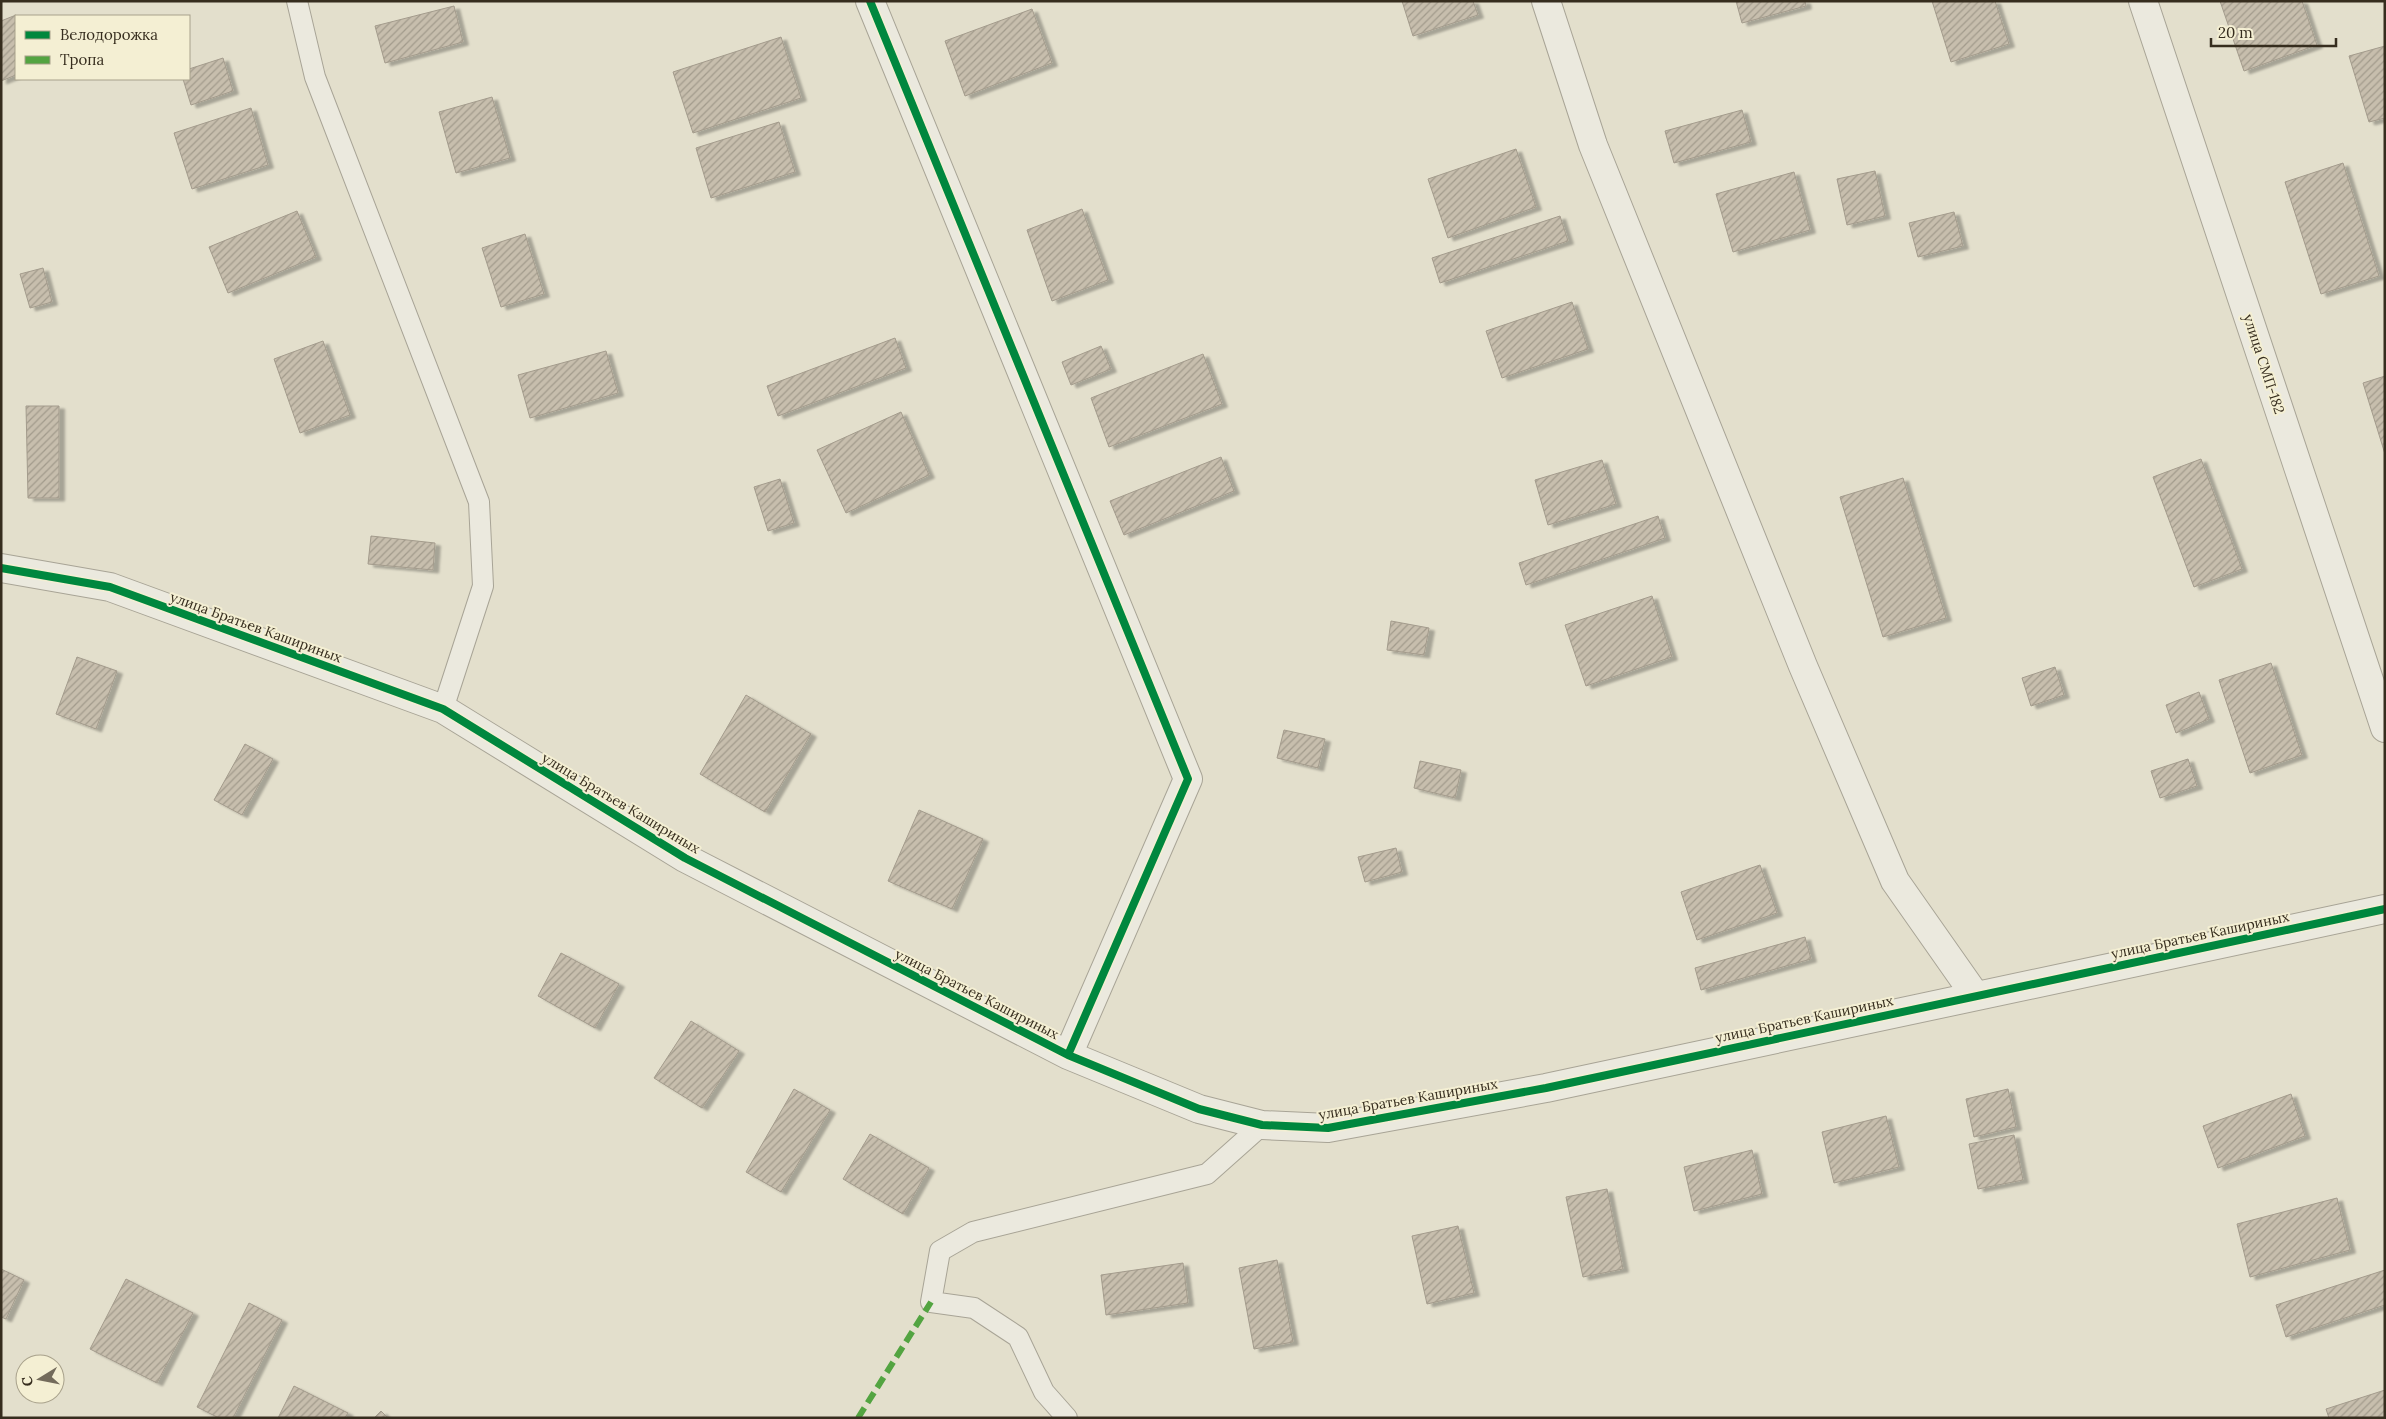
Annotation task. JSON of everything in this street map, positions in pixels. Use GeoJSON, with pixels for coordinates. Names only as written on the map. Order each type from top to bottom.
{"type":"FeatureCollection","features":[{"type":"Feature","properties":{"kind":"street"},"geometry":{"type":"LineString","coordinates":[[870,1],[1188,778],[1068,1055]]}},
{"type":"Feature","properties":{"kind":"street"},"geometry":{"type":"LineString","coordinates":[[1546,1],[1593,145],[1799,657],[1895,881],[1975,995]]}},
{"type":"Feature","properties":{"kind":"street","name":"улица СМП-182"},"geometry":{"type":"LineString","coordinates":[[2143,1],[2385,728]]}},
{"type":"Feature","properties":{"kind":"street","name":"улица Братьев Кашириных"},"geometry":{"type":"LineString","coordinates":[[1,568],[110,587],[443,710],[685,858],[1068,1055],[1199,1109],[1262,1125],[1328,1128],[1556,1086],[1975,995],[2385,909]]}},
{"type":"Feature","properties":{"kind":"lane"},"geometry":{"type":"LineString","coordinates":[[297,1],[315,77],[480,502],[483,586],[443,710]]}},
{"type":"Feature","properties":{"kind":"lane"},"geometry":{"type":"LineString","coordinates":[[1067,1418],[1044,1392],[1018,1337],[974,1308],[931,1302],[940,1251],[973,1232],[1207,1174],[1262,1125]]}},
{"type":"Feature","properties":{"kind":"building"},"geometry":{"type":"Polygon","coordinates":[[[1402,1],[1473,1],[1478,15],[1413,36],[1402,1]]]}},
{"type":"Feature","properties":{"kind":"building"},"geometry":{"type":"Polygon","coordinates":[[[1736,1],[1805,1],[1806,6],[1742,23],[1736,1]]]}},
{"type":"Feature","properties":{"kind":"building"},"geometry":{"type":"Polygon","coordinates":[[[1932,1],[1995,1],[2009,44],[1951,62],[1932,1]]]}},
{"type":"Feature","properties":{"kind":"building"},"geometry":{"type":"Polygon","coordinates":[[[2220,1],[2302,1],[2317,45],[2244,71],[2220,1]]]}},
{"type":"Feature","properties":{"kind":"building"},"geometry":{"type":"Polygon","coordinates":[[[454,6],[463,42],[385,63],[375,26],[454,6]]]}},
{"type":"Feature","properties":{"kind":"building"},"geometry":{"type":"Polygon","coordinates":[[[1032,9],[1052,63],[965,96],[945,41],[1032,9]]]}},
{"type":"Feature","properties":{"kind":"building"},"geometry":{"type":"Polygon","coordinates":[[[15,15],[15,75],[1,81],[1,21],[15,15]]]}},
{"type":"Feature","properties":{"kind":"building"},"geometry":{"type":"Polygon","coordinates":[[[781,37],[801,98],[693,133],[673,72],[781,37]]]}},
{"type":"Feature","properties":{"kind":"building"},"geometry":{"type":"Polygon","coordinates":[[[2385,46],[2385,118],[2369,122],[2349,56],[2385,46]]]}},
{"type":"Feature","properties":{"kind":"building"},"geometry":{"type":"Polygon","coordinates":[[[223,58],[233,91],[191,105],[183,80],[190,80],[190,69],[223,58]]]}},
{"type":"Feature","properties":{"kind":"building"},"geometry":{"type":"Polygon","coordinates":[[[492,97],[510,158],[456,173],[439,112],[492,97]]]}},
{"type":"Feature","properties":{"kind":"building"},"geometry":{"type":"Polygon","coordinates":[[[251,108],[268,165],[192,189],[174,133],[251,108]]]}},
{"type":"Feature","properties":{"kind":"building"},"geometry":{"type":"Polygon","coordinates":[[[1742,110],[1751,142],[1674,163],[1665,131],[1742,110]]]}},
{"type":"Feature","properties":{"kind":"building"},"geometry":{"type":"Polygon","coordinates":[[[779,122],[795,172],[711,198],[696,148],[779,122]]]}},
{"type":"Feature","properties":{"kind":"building"},"geometry":{"type":"Polygon","coordinates":[[[1516,149],[1536,207],[1448,238],[1428,179],[1516,149]]]}},
{"type":"Feature","properties":{"kind":"building"},"geometry":{"type":"Polygon","coordinates":[[[2343,163],[2379,276],[2321,294],[2285,182],[2343,163]]]}},
{"type":"Feature","properties":{"kind":"building"},"geometry":{"type":"Polygon","coordinates":[[[1875,171],[1885,216],[1847,225],[1837,179],[1875,171]]]}},
{"type":"Feature","properties":{"kind":"building"},"geometry":{"type":"Polygon","coordinates":[[[1794,172],[1810,230],[1733,252],[1716,194],[1794,172]]]}},
{"type":"Feature","properties":{"kind":"building"},"geometry":{"type":"Polygon","coordinates":[[[1082,209],[1108,280],[1052,301],[1027,230],[1082,209]]]}},
{"type":"Feature","properties":{"kind":"building"},"geometry":{"type":"Polygon","coordinates":[[[297,211],[316,257],[228,293],[209,247],[297,211]]]}},
{"type":"Feature","properties":{"kind":"building"},"geometry":{"type":"Polygon","coordinates":[[[1954,212],[1963,246],[1918,257],[1909,223],[1954,212]]]}},
{"type":"Feature","properties":{"kind":"building"},"geometry":{"type":"Polygon","coordinates":[[[1560,216],[1568,241],[1440,283],[1432,258],[1560,216]]]}},
{"type":"Feature","properties":{"kind":"building"},"geometry":{"type":"Polygon","coordinates":[[[525,234],[544,294],[501,307],[482,248],[525,234]]]}},
{"type":"Feature","properties":{"kind":"building"},"geometry":{"type":"Polygon","coordinates":[[[43,268],[52,302],[30,308],[20,274],[43,268]]]}},
{"type":"Feature","properties":{"kind":"building"},"geometry":{"type":"Polygon","coordinates":[[[1572,302],[1588,349],[1502,378],[1486,331],[1572,302]]]}},
{"type":"Feature","properties":{"kind":"building"},"geometry":{"type":"Polygon","coordinates":[[[895,338],[906,368],[778,416],[767,386],[895,338]]]}},
{"type":"Feature","properties":{"kind":"building"},"geometry":{"type":"Polygon","coordinates":[[[323,341],[350,415],[300,433],[274,359],[323,341]]]}},
{"type":"Feature","properties":{"kind":"building"},"geometry":{"type":"Polygon","coordinates":[[[1101,346],[1111,369],[1071,385],[1062,362],[1101,346]]]}},
{"type":"Feature","properties":{"kind":"building"},"geometry":{"type":"Polygon","coordinates":[[[606,351],[618,393],[530,418],[518,375],[606,351]]]}},
{"type":"Feature","properties":{"kind":"building"},"geometry":{"type":"Polygon","coordinates":[[[1203,354],[1222,404],[1109,447],[1091,398],[1203,354]]]}},
{"type":"Feature","properties":{"kind":"building"},"geometry":{"type":"Polygon","coordinates":[[[2385,376],[2385,454],[2363,383],[2385,376]]]}},
{"type":"Feature","properties":{"kind":"building"},"geometry":{"type":"Polygon","coordinates":[[[26,406],[59,406],[59,498],[28,498],[26,406]]]}},
{"type":"Feature","properties":{"kind":"building"},"geometry":{"type":"Polygon","coordinates":[[[901,412],[929,475],[846,513],[817,450],[901,412]]]}},
{"type":"Feature","properties":{"kind":"building"},"geometry":{"type":"Polygon","coordinates":[[[1221,457],[1234,491],[1124,535],[1110,501],[1221,457]]]}},
{"type":"Feature","properties":{"kind":"building"},"geometry":{"type":"Polygon","coordinates":[[[2201,459],[2242,569],[2194,587],[2153,477],[2201,459]]]}},
{"type":"Feature","properties":{"kind":"building"},"geometry":{"type":"Polygon","coordinates":[[[1602,460],[1616,504],[1548,525],[1535,480],[1602,460]]]}},
{"type":"Feature","properties":{"kind":"building"},"geometry":{"type":"Polygon","coordinates":[[[1903,478],[1946,618],[1883,637],[1840,497],[1903,478]]]}},
{"type":"Feature","properties":{"kind":"building"},"geometry":{"type":"Polygon","coordinates":[[[780,479],[794,523],[768,531],[754,487],[780,479]]]}},
{"type":"Feature","properties":{"kind":"building"},"geometry":{"type":"Polygon","coordinates":[[[1658,516],[1665,538],[1526,585],[1519,563],[1658,516]]]}},
{"type":"Feature","properties":{"kind":"building"},"geometry":{"type":"Polygon","coordinates":[[[371,536],[435,543],[433,570],[368,564],[371,536]]]}},
{"type":"Feature","properties":{"kind":"building"},"geometry":{"type":"Polygon","coordinates":[[[1652,596],[1672,657],[1586,686],[1565,625],[1652,596]]]}},
{"type":"Feature","properties":{"kind":"building"},"geometry":{"type":"Polygon","coordinates":[[[1391,621],[1429,628],[1424,655],[1387,650],[1391,621]]]}},
{"type":"Feature","properties":{"kind":"building"},"geometry":{"type":"Polygon","coordinates":[[[77,657],[117,671],[96,729],[56,714],[77,657]]]}},
{"type":"Feature","properties":{"kind":"building"},"geometry":{"type":"Polygon","coordinates":[[[2271,663],[2302,755],[2250,773],[2219,680],[2271,663]]]}},
{"type":"Feature","properties":{"kind":"building"},"geometry":{"type":"Polygon","coordinates":[[[2055,667],[2064,695],[2031,706],[2022,678],[2055,667]]]}},
{"type":"Feature","properties":{"kind":"building"},"geometry":{"type":"Polygon","coordinates":[[[2199,692],[2209,719],[2176,733],[2166,705],[2199,692]]]}},
{"type":"Feature","properties":{"kind":"building"},"geometry":{"type":"Polygon","coordinates":[[[746,695],[811,734],[765,812],[700,774],[746,695]]]}},
{"type":"Feature","properties":{"kind":"building"},"geometry":{"type":"Polygon","coordinates":[[[1284,730],[1325,739],[1318,768],[1277,758],[1284,730]]]}},
{"type":"Feature","properties":{"kind":"building"},"geometry":{"type":"Polygon","coordinates":[[[245,744],[273,759],[242,815],[214,800],[245,744]]]}},
{"type":"Feature","properties":{"kind":"building"},"geometry":{"type":"Polygon","coordinates":[[[2188,759],[2197,786],[2160,798],[2151,771],[2188,759]]]}},
{"type":"Feature","properties":{"kind":"building"},"geometry":{"type":"Polygon","coordinates":[[[1420,761],[1461,770],[1455,798],[1414,788],[1420,761]]]}},
{"type":"Feature","properties":{"kind":"building"},"geometry":{"type":"Polygon","coordinates":[[[919,810],[983,839],[952,909],[888,881],[919,810]]]}},
{"type":"Feature","properties":{"kind":"building"},"geometry":{"type":"Polygon","coordinates":[[[1396,848],[1402,872],[1365,882],[1358,857],[1396,848]]]}},
{"type":"Feature","properties":{"kind":"building"},"geometry":{"type":"Polygon","coordinates":[[[1760,865],[1777,913],[1697,940],[1681,892],[1760,865]]]}},
{"type":"Feature","properties":{"kind":"building"},"geometry":{"type":"Polygon","coordinates":[[[1805,937],[1811,959],[1701,990],[1695,968],[1805,937]]]}},
{"type":"Feature","properties":{"kind":"building"},"geometry":{"type":"Polygon","coordinates":[[[561,953],[619,984],[595,1028],[538,996],[561,953]]]}},
{"type":"Feature","properties":{"kind":"building"},"geometry":{"type":"Polygon","coordinates":[[[691,1021],[739,1051],[702,1108],[654,1078],[691,1021]]]}},
{"type":"Feature","properties":{"kind":"building"},"geometry":{"type":"Polygon","coordinates":[[[794,1089],[830,1110],[781,1192],[746,1172],[794,1089]]]}},
{"type":"Feature","properties":{"kind":"building"},"geometry":{"type":"Polygon","coordinates":[[[2008,1089],[2016,1127],[1974,1137],[1966,1099],[2008,1089]]]}},
{"type":"Feature","properties":{"kind":"building"},"geometry":{"type":"Polygon","coordinates":[[[2291,1094],[2305,1136],[2218,1168],[2203,1126],[2291,1094]]]}},
{"type":"Feature","properties":{"kind":"building"},"geometry":{"type":"Polygon","coordinates":[[[1886,1116],[1899,1167],[1834,1183],[1822,1132],[1886,1116]]]}},
{"type":"Feature","properties":{"kind":"building"},"geometry":{"type":"Polygon","coordinates":[[[870,1134],[929,1168],[903,1214],[843,1179],[870,1134]]]}},
{"type":"Feature","properties":{"kind":"building"},"geometry":{"type":"Polygon","coordinates":[[[2014,1135],[2023,1180],[1978,1189],[1969,1144],[2014,1135]]]}},
{"type":"Feature","properties":{"kind":"building"},"geometry":{"type":"Polygon","coordinates":[[[1752,1150],[1762,1194],[1694,1211],[1684,1167],[1752,1150]]]}},
{"type":"Feature","properties":{"kind":"building"},"geometry":{"type":"Polygon","coordinates":[[[1607,1189],[1623,1269],[1583,1277],[1566,1197],[1607,1189]]]}},
{"type":"Feature","properties":{"kind":"building"},"geometry":{"type":"Polygon","coordinates":[[[2337,1198],[2350,1250],[2250,1277],[2237,1224],[2337,1198]]]}},
{"type":"Feature","properties":{"kind":"building"},"geometry":{"type":"Polygon","coordinates":[[[1458,1226],[1474,1293],[1427,1304],[1412,1236],[1458,1226]]]}},
{"type":"Feature","properties":{"kind":"building"},"geometry":{"type":"Polygon","coordinates":[[[1277,1260],[1293,1342],[1254,1349],[1239,1268],[1277,1260]]]}},
{"type":"Feature","properties":{"kind":"building"},"geometry":{"type":"Polygon","coordinates":[[[1183,1263],[1188,1303],[1106,1315],[1101,1275],[1183,1263]]]}},
{"type":"Feature","properties":{"kind":"building"},"geometry":{"type":"Polygon","coordinates":[[[1,1269],[24,1280],[6,1319],[1,1317],[1,1269]]]}},
{"type":"Feature","properties":{"kind":"building"},"geometry":{"type":"Polygon","coordinates":[[[2385,1270],[2385,1305],[2286,1337],[2276,1305],[2385,1270]]]}},
{"type":"Feature","properties":{"kind":"building"},"geometry":{"type":"Polygon","coordinates":[[[126,1279],[193,1313],[157,1383],[90,1349],[126,1279]]]}},
{"type":"Feature","properties":{"kind":"building"},"geometry":{"type":"Polygon","coordinates":[[[249,1303],[282,1320],[233,1418],[219,1418],[197,1407],[249,1303]]]}},
{"type":"Feature","properties":{"kind":"building"},"geometry":{"type":"Polygon","coordinates":[[[294,1386],[348,1413],[345,1418],[278,1418],[294,1386]]]}},
{"type":"Feature","properties":{"kind":"building"},"geometry":{"type":"Polygon","coordinates":[[[2385,1390],[2385,1418],[2329,1418],[2326,1409],[2385,1390]]]}},
{"type":"Feature","properties":{"kind":"building"},"geometry":{"type":"Polygon","coordinates":[[[381,1411],[388,1418],[374,1418],[381,1411]]]}},
{"type":"Feature","properties":{"kind":"marked path"},"geometry":{"type":"LineString","coordinates":[[858,1418],[931,1302]]}},
{"type":"Feature","properties":{"kind":"cycle path"},"geometry":{"type":"LineString","coordinates":[[870,1],[1188,779],[1068,1055]]}},
{"type":"Feature","properties":{"kind":"cycle path"},"geometry":{"type":"LineString","coordinates":[[1,568],[110,587],[443,709],[685,858],[1068,1055],[1199,1109],[1262,1125],[1328,1128],[1546,1088],[2385,909]]}}]}
